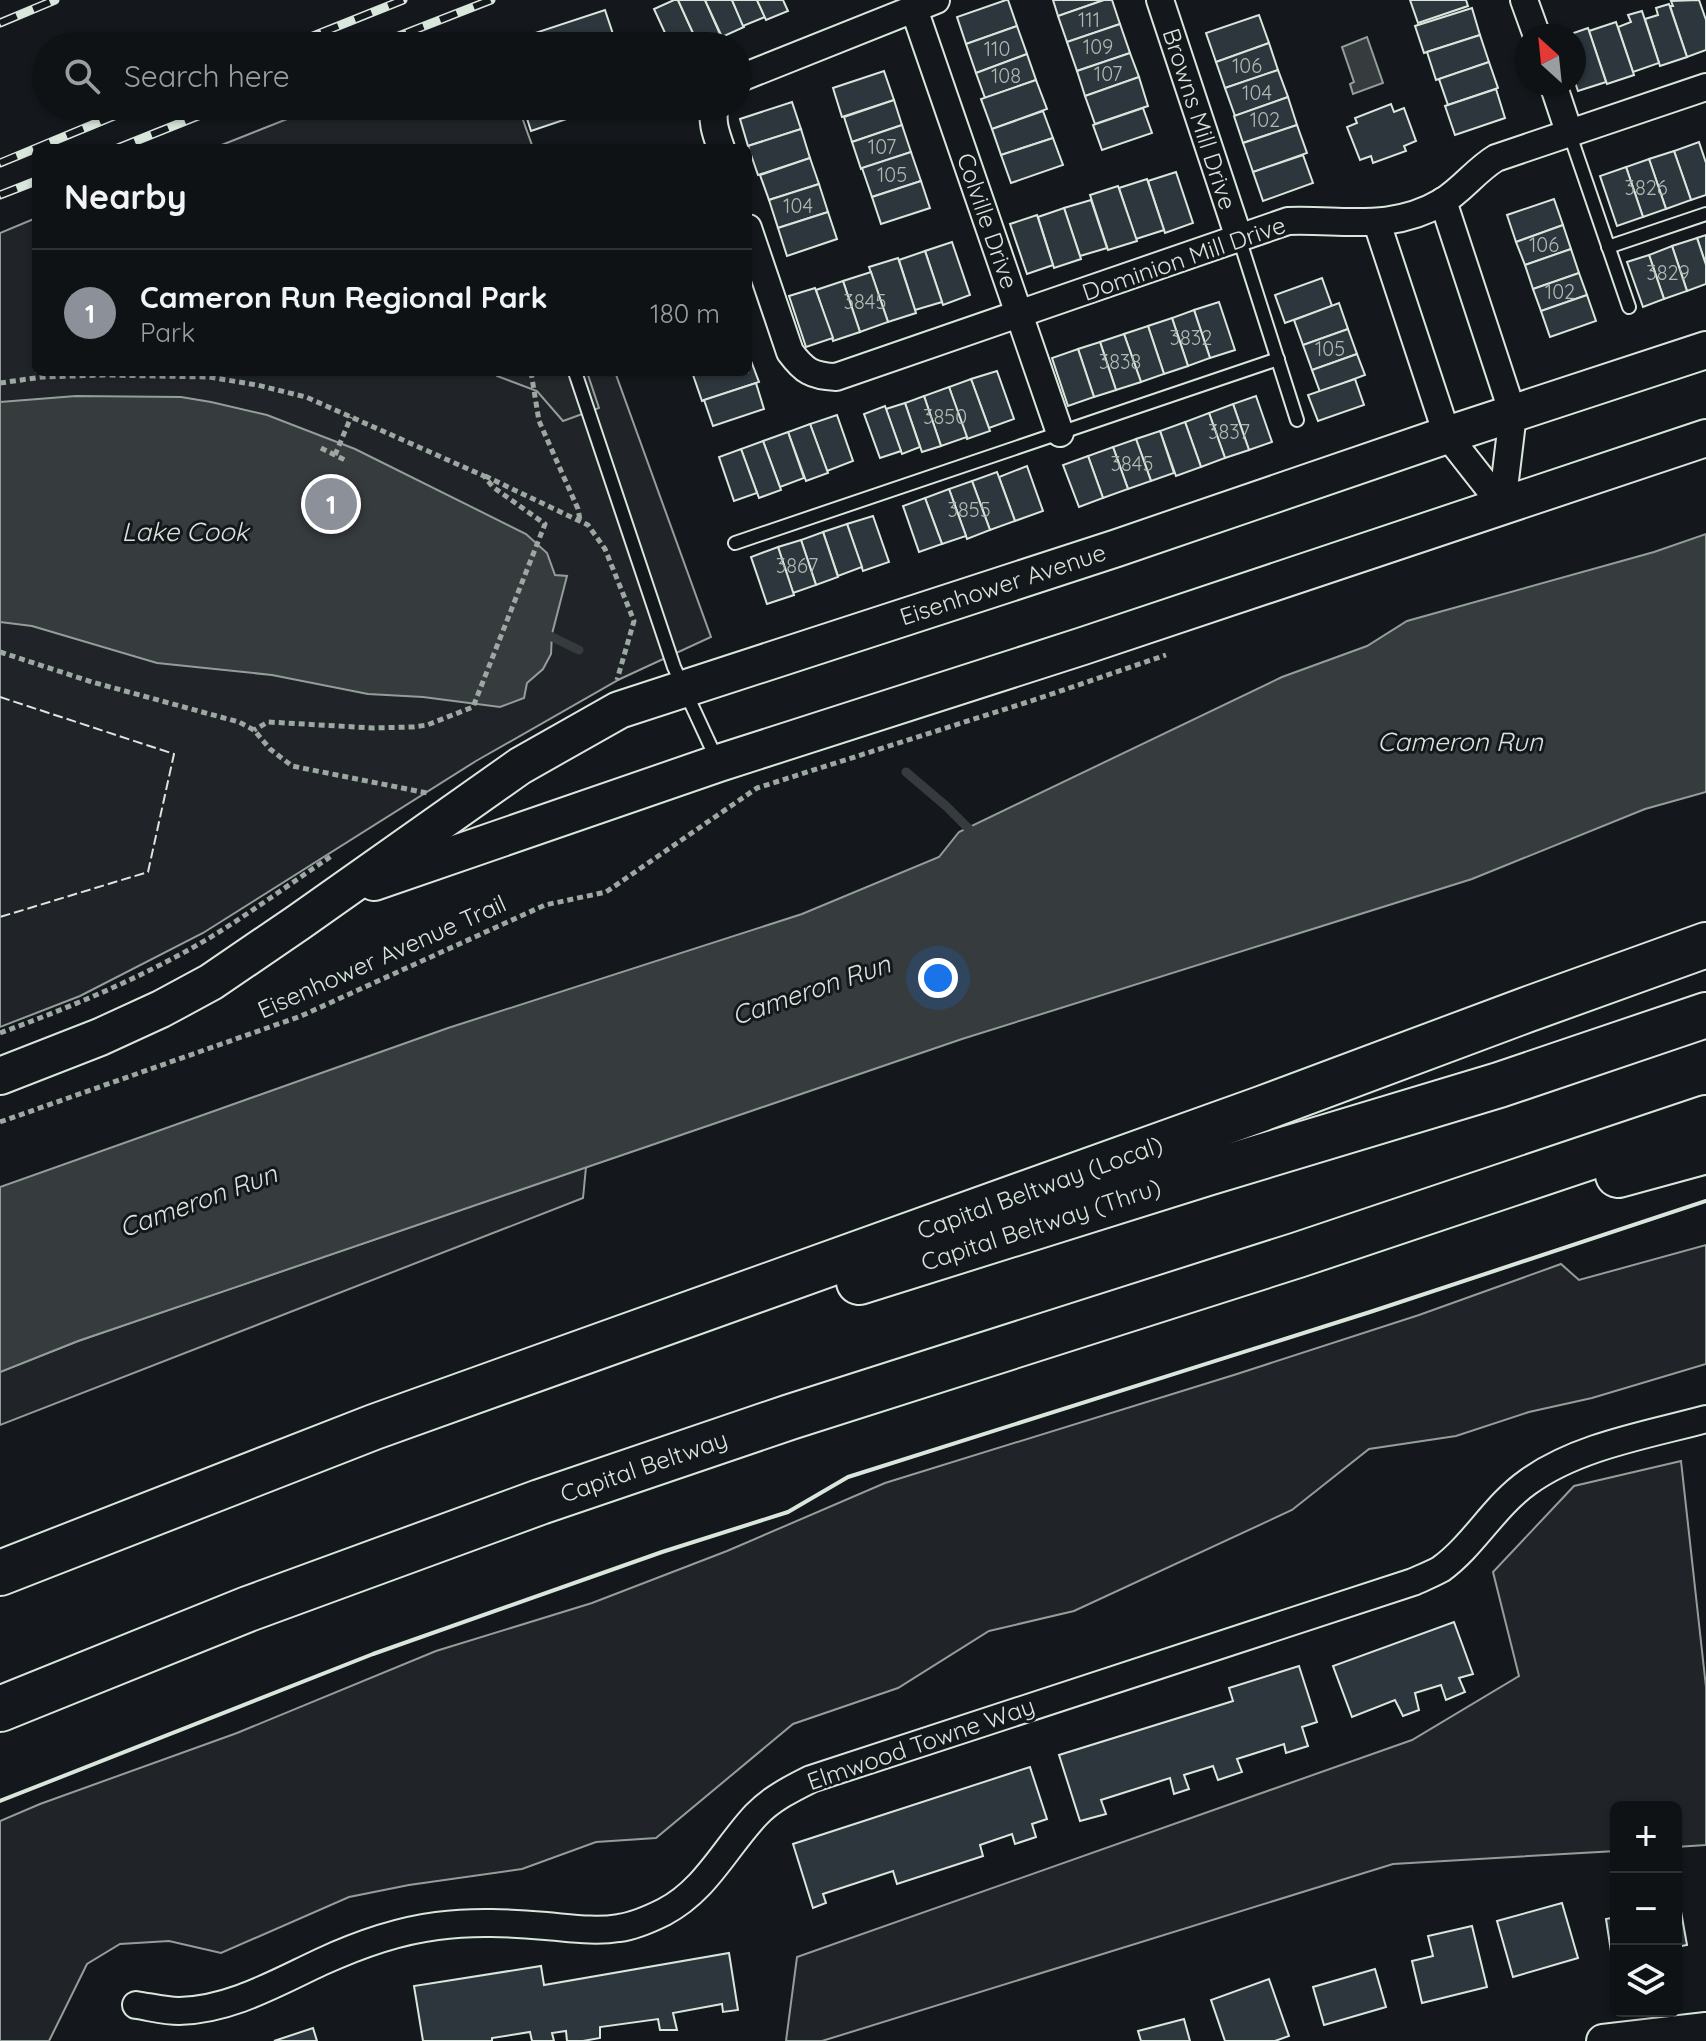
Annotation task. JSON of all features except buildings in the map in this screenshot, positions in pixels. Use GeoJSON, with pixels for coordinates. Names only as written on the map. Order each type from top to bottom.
{"type":"FeatureCollection","features":[{"type":"Feature","properties":{"kind":"highway","name":"Capital Beltway (Local)"},"geometry":{"type":"LineString","coordinates":[[374,1427],[1261,1109],[1706,945]]}},
{"type":"Feature","properties":{"kind":"highway","name":"Capital Beltway (Thru)"},"geometry":{"type":"LineString","coordinates":[[374,1427],[923,1263],[1192,1177],[1499,1085],[1706,1015]]}},
{"type":"Feature","properties":{"kind":"highway"},"geometry":{"type":"LineString","coordinates":[[1298,1255],[1706,1118]]}},
{"type":"Feature","properties":{"kind":"highway"},"geometry":{"type":"LineString","coordinates":[[1298,1255],[1706,1151]]}},
{"type":"Feature","properties":{"kind":"highway","name":"Capital Beltway"},"geometry":{"type":"LineString","coordinates":[[0,1709],[248,1609],[540,1502],[790,1417],[1298,1255]]}},
{"type":"Feature","properties":{"kind":"highway"},"geometry":{"type":"LineString","coordinates":[[0,1573],[374,1427]]}},
{"type":"Feature","properties":{"kind":"main road","name":"Eisenhower Avenue"},"geometry":{"type":"LineString","coordinates":[[0,1076],[100,1037],[211,982],[520,766],[619,710],[1117,548],[1706,350]]}},
{"type":"Feature","properties":{"kind":"main road","name":"Eisenhower Avenue"},"geometry":{"type":"LineString","coordinates":[[338,895],[719,763],[1068,651],[1706,438]]}},
{"type":"Feature","properties":{"kind":"street","name":"Browns Mill Drive"},"geometry":{"type":"LineString","coordinates":[[1160,0],[1239,238]]}},
{"type":"Feature","properties":{"kind":"street"},"geometry":{"type":"LineString","coordinates":[[1524,0],[1533,24]]}},
{"type":"Feature","properties":{"kind":"street"},"geometry":{"type":"LineString","coordinates":[[752,73],[925,4]]}},
{"type":"Feature","properties":{"kind":"street","name":"Colville Drive"},"geometry":{"type":"LineString","coordinates":[[925,4],[1020,315],[1060,433]]}},
{"type":"Feature","properties":{"kind":"street","name":"Dominion Mill Drive"},"geometry":{"type":"LineString","coordinates":[[752,240],[790,352],[802,368],[820,377],[836,377],[1288,221],[1377,223],[1413,215],[1443,201],[1496,158],[1706,87]]}},
{"type":"Feature","properties":{"kind":"street"},"geometry":{"type":"LineString","coordinates":[[1557,96],[1569,132]]}},
{"type":"Feature","properties":{"kind":"street"},"geometry":{"type":"LineString","coordinates":[[714,120],[720,144]]}},
{"type":"Feature","properties":{"kind":"street"},"geometry":{"type":"LineString","coordinates":[[1443,201],[1513,414],[1502,505]]}},
{"type":"Feature","properties":{"kind":"street"},"geometry":{"type":"LineString","coordinates":[[1377,223],[1447,435],[1502,505]]}},
{"type":"Feature","properties":{"kind":"street","name":"Elmwood Towne Way"},"geometry":{"type":"LineString","coordinates":[[136,2005],[178,2011],[218,2005],[263,1991],[363,1944],[434,1926],[503,1923],[594,1929],[620,1928],[644,1921],[689,1896],[756,1815],[772,1800],[811,1779],[1413,1582],[1441,1569],[1505,1500],[1557,1464],[1583,1453],[1706,1419]]}},
{"type":"Feature","properties":{"kind":"street"},"geometry":{"type":"LineString","coordinates":[[1603,2041],[1706,2029]]}},
{"type":"Feature","properties":{"kind":"lane"},"geometry":{"type":"LineString","coordinates":[[1569,132],[1629,307]]}},
{"type":"Feature","properties":{"kind":"lane"},"geometry":{"type":"LineString","coordinates":[[1608,247],[1706,214]]}},
{"type":"Feature","properties":{"kind":"lane"},"geometry":{"type":"LineString","coordinates":[[1239,238],[1297,420]]}},
{"type":"Feature","properties":{"kind":"lane"},"geometry":{"type":"LineString","coordinates":[[735,543],[1278,359]]}},
{"type":"Feature","properties":{"kind":"lane"},"geometry":{"type":"LineString","coordinates":[[576,376],[674,667],[719,763]]}},
{"type":"Feature","properties":{"kind":"path"},"geometry":{"type":"LineString","coordinates":[[532,376],[539,421],[581,521]]}},
{"type":"Feature","properties":{"kind":"path"},"geometry":{"type":"LineString","coordinates":[[0,383],[42,377],[209,377],[257,385],[306,397],[581,521],[588,525],[605,549],[634,621],[615,689]]}},
{"type":"Feature","properties":{"kind":"path"},"geometry":{"type":"LineString","coordinates":[[335,455],[351,417]]}},
{"type":"Feature","properties":{"kind":"path"},"geometry":{"type":"LineString","coordinates":[[321,448],[347,461]]}},
{"type":"Feature","properties":{"kind":"path"},"geometry":{"type":"LineString","coordinates":[[254,730],[268,722],[373,728],[427,725],[473,707],[545,524],[493,487],[484,476]]}},
{"type":"Feature","properties":{"kind":"path"},"geometry":{"type":"LineString","coordinates":[[0,652],[92,682],[239,722],[254,730],[270,749],[292,766],[428,794]]}},
{"type":"Feature","properties":{"kind":"path","name":"Eisenhower Avenue Trail"},"geometry":{"type":"LineString","coordinates":[[0,1122],[301,1016],[545,905],[606,892],[757,788]]}},
{"type":"Feature","properties":{"kind":"shaded area"},"geometry":{"type":"Polygon","coordinates":[[[285,120],[523,120],[532,144],[224,144],[285,120]]]}},
{"type":"Feature","properties":{"kind":"shaded area"},"geometry":{"type":"Polygon","coordinates":[[[32,220],[32,376],[616,376],[711,637],[620,679],[476,761],[203,933],[80,996],[0,1027],[0,233],[32,220]]]}},
{"type":"Feature","properties":{"kind":"shaded area"},"geometry":{"type":"Polygon","coordinates":[[[497,376],[588,376],[599,408],[563,421],[537,391],[497,376]]]}},
{"type":"Feature","properties":{"kind":"shaded area"},"geometry":{"type":"Polygon","coordinates":[[[586,1167],[583,1198],[0,1425],[0,1372],[78,1341],[586,1167]]]}},
{"type":"Feature","properties":{"kind":"shaded area"},"geometry":{"type":"Polygon","coordinates":[[[1706,1245],[1706,1364],[1592,1398],[1529,1412],[1456,1436],[1369,1449],[1292,1510],[1074,1611],[989,1631],[898,1688],[793,1724],[656,1838],[596,1842],[522,1869],[349,1897],[221,1953],[169,1941],[120,1944],[87,1964],[49,2041],[0,2041],[0,1821],[237,1733],[436,1651],[592,1603],[727,1551],[885,1483],[1237,1374],[1419,1315],[1561,1264],[1579,1280],[1706,1245]]]}},
{"type":"Feature","properties":{"kind":"shaded area"},"geometry":{"type":"Polygon","coordinates":[[[1681,1461],[1706,1687],[1706,1845],[1682,1847],[1682,1801],[1610,1801],[1610,1851],[1393,1864],[822,2041],[786,2041],[797,1957],[1412,1740],[1519,1676],[1493,1572],[1574,1486],[1681,1461]]]}},
{"type":"Feature","properties":{"kind":"water"},"geometry":{"type":"Polygon","coordinates":[[[1367,37],[1383,83],[1353,94],[1350,84],[1354,82],[1342,47],[1367,37]]]}},
{"type":"Feature","properties":{"kind":"water","name":"Lake Cook"},"geometry":{"type":"Polygon","coordinates":[[[76,396],[181,397],[267,415],[355,449],[526,534],[547,553],[555,575],[567,576],[552,634],[551,654],[543,669],[527,683],[524,698],[500,707],[423,697],[368,694],[272,675],[157,663],[32,626],[0,622],[0,402],[76,396]]]}},
{"type":"Feature","properties":{"kind":"water","name":"Cameron Run"},"geometry":{"type":"Polygon","coordinates":[[[1706,534],[1706,792],[1645,809],[1472,879],[962,1039],[78,1341],[0,1372],[0,1187],[448,1028],[802,914],[939,857],[959,832],[1282,677],[1367,646],[1407,621],[1654,552],[1706,534]]]}},
{"type":"Feature","properties":{"kind":"waterway"},"geometry":{"type":"LineString","coordinates":[[544,633],[579,650]]}},
{"type":"Feature","properties":{"kind":"waterway"},"geometry":{"type":"LineString","coordinates":[[906,772],[975,835]]}},
{"type":"Feature","properties":{"kind":"railway"},"geometry":{"type":"LineString","coordinates":[[0,23],[55,0]]}},
{"type":"Feature","properties":{"kind":"railway"},"geometry":{"type":"LineString","coordinates":[[323,32],[403,0]]}},
{"type":"Feature","properties":{"kind":"railway"},"geometry":{"type":"LineString","coordinates":[[409,32],[491,0]]}},
{"type":"Feature","properties":{"kind":"railway"},"geometry":{"type":"LineString","coordinates":[[46,144],[104,120]]}},
{"type":"Feature","properties":{"kind":"railway"},"geometry":{"type":"LineString","coordinates":[[128,144],[188,120]]}},
{"type":"Feature","properties":{"kind":"railway"},"geometry":{"type":"LineString","coordinates":[[0,163],[32,150]]}},
{"type":"Feature","properties":{"kind":"railway"},"geometry":{"type":"LineString","coordinates":[[0,195],[32,183]]}},
{"type":"Feature","properties":{"kind":"fence"},"geometry":{"type":"LineString","coordinates":[[0,697],[174,754],[148,872],[0,917]]}},
{"type":"Feature","properties":{"kind":"wall"},"geometry":{"type":"LineString","coordinates":[[0,1801],[373,1654],[662,1552],[788,1512],[848,1477],[1370,1312],[1706,1201]]}},
{"type":"Feature","properties":{"kind":"place","name":"Cameron Run Regional Park"},"geometry":{"type":"Point","coordinates":[331,504]}}]}
